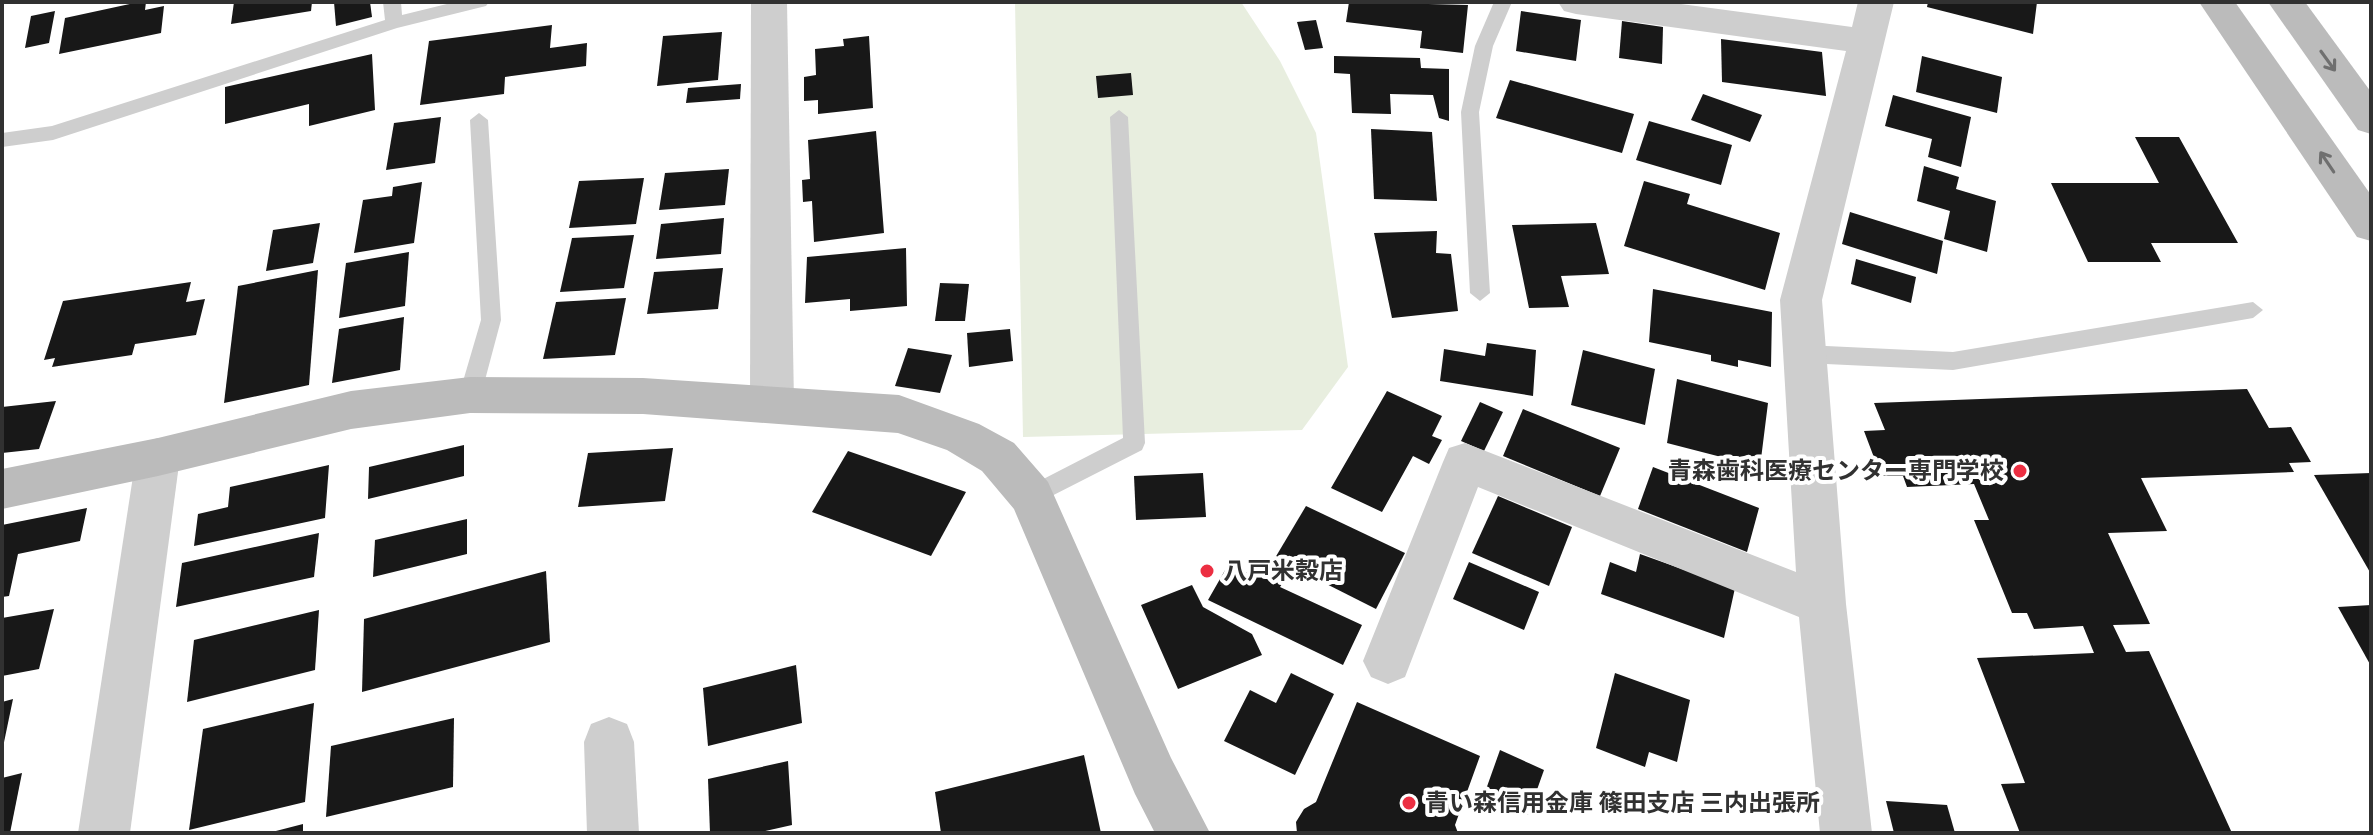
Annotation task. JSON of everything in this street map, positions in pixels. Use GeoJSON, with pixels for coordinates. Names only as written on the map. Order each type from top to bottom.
{"type":"FeatureCollection","features":[{"type":"Feature","properties":{"kind":"street"},"geometry":{"type":"LineString","coordinates":[[769,2],[772,403]]}},
{"type":"Feature","properties":{"kind":"street"},"geometry":{"type":"LineString","coordinates":[[1576,2],[1871,21],[1801,300],[1822,604],[1846,833]]}},
{"type":"Feature","properties":{"kind":"street"},"geometry":{"type":"LineString","coordinates":[[2217,2],[2371,226]]}},
{"type":"Feature","properties":{"kind":"street"},"geometry":{"type":"LineString","coordinates":[[2286,2],[2371,120]]}},
{"type":"Feature","properties":{"kind":"street"},"geometry":{"type":"LineString","coordinates":[[2,489],[158,457],[351,410],[470,395],[643,396],[899,414],[963,437],[998,457],[1032,496],[1153,776],[1184,833]]}},
{"type":"Feature","properties":{"kind":"street"},"geometry":{"type":"LineString","coordinates":[[104,833],[158,457]]}},
{"type":"Feature","properties":{"kind":"street"},"geometry":{"type":"LineString","coordinates":[[1388,661],[1465,462],[1822,604]]}},
{"type":"Feature","properties":{"kind":"street"},"geometry":{"type":"LineString","coordinates":[[609,742],[613,833]]}},
{"type":"Feature","properties":{"kind":"lane"},"geometry":{"type":"LineString","coordinates":[[392,2],[394,23]]}},
{"type":"Feature","properties":{"kind":"lane"},"geometry":{"type":"LineString","coordinates":[[2,140],[53,133],[394,23],[480,2]]}},
{"type":"Feature","properties":{"kind":"lane"},"geometry":{"type":"LineString","coordinates":[[1480,293],[1470,112],[1484,46],[1503,2]]}},
{"type":"Feature","properties":{"kind":"lane"},"geometry":{"type":"LineString","coordinates":[[1032,496],[1134,443],[1119,117]]}},
{"type":"Feature","properties":{"kind":"lane"},"geometry":{"type":"LineString","coordinates":[[470,395],[491,320],[479,120]]}},
{"type":"Feature","properties":{"kind":"lane"},"geometry":{"type":"LineString","coordinates":[[1805,354],[1953,361],[2253,310]]}},
{"type":"Feature","properties":{"kind":"green space"},"geometry":{"type":"Polygon","coordinates":[[[1015,2],[1241,2],[1280,61],[1316,133],[1348,367],[1302,430],[1023,437],[1015,2]]]}},
{"type":"Feature","properties":{"kind":"building"},"geometry":{"type":"Polygon","coordinates":[[[146,2],[145,10],[164,6],[161,33],[59,54],[65,18],[146,2]]]}},
{"type":"Feature","properties":{"kind":"building"},"geometry":{"type":"Polygon","coordinates":[[[234,2],[312,2],[311,11],[231,24],[234,2]]]}},
{"type":"Feature","properties":{"kind":"building"},"geometry":{"type":"Polygon","coordinates":[[[334,2],[370,2],[372,17],[336,26],[334,2]]]}},
{"type":"Feature","properties":{"kind":"building"},"geometry":{"type":"Polygon","coordinates":[[[1349,2],[1468,5],[1463,53],[1420,48],[1422,31],[1346,22],[1349,2]]]}},
{"type":"Feature","properties":{"kind":"building"},"geometry":{"type":"Polygon","coordinates":[[[1928,2],[2037,2],[2033,34],[1927,7],[1928,2]]]}},
{"type":"Feature","properties":{"kind":"building"},"geometry":{"type":"Polygon","coordinates":[[[55,11],[49,43],[25,48],[31,16],[55,11]]]}},
{"type":"Feature","properties":{"kind":"building"},"geometry":{"type":"Polygon","coordinates":[[[1521,11],[1581,20],[1576,61],[1516,51],[1521,11]]]}},
{"type":"Feature","properties":{"kind":"building"},"geometry":{"type":"Polygon","coordinates":[[[1316,20],[1323,48],[1305,50],[1297,22],[1316,20]]]}},
{"type":"Feature","properties":{"kind":"building"},"geometry":{"type":"Polygon","coordinates":[[[1622,21],[1663,27],[1662,64],[1619,58],[1622,21]]]}},
{"type":"Feature","properties":{"kind":"building"},"geometry":{"type":"Polygon","coordinates":[[[552,25],[550,48],[587,43],[586,66],[505,77],[504,94],[420,105],[429,41],[552,25]]]}},
{"type":"Feature","properties":{"kind":"building"},"geometry":{"type":"Polygon","coordinates":[[[722,32],[718,80],[657,86],[663,36],[722,32]]]}},
{"type":"Feature","properties":{"kind":"building"},"geometry":{"type":"Polygon","coordinates":[[[869,36],[873,108],[818,114],[818,100],[804,101],[804,77],[816,75],[815,49],[844,46],[843,39],[869,36]]]}},
{"type":"Feature","properties":{"kind":"building"},"geometry":{"type":"Polygon","coordinates":[[[1721,39],[1822,52],[1826,96],[1722,82],[1721,39]]]}},
{"type":"Feature","properties":{"kind":"building"},"geometry":{"type":"Polygon","coordinates":[[[372,54],[375,110],[309,126],[309,104],[225,124],[225,87],[372,54]]]}},
{"type":"Feature","properties":{"kind":"building"},"geometry":{"type":"Polygon","coordinates":[[[1334,56],[1420,58],[1421,68],[1449,69],[1449,121],[1439,118],[1433,95],[1390,94],[1391,114],[1352,113],[1350,74],[1334,73],[1334,56]]]}},
{"type":"Feature","properties":{"kind":"building"},"geometry":{"type":"Polygon","coordinates":[[[1922,56],[2002,77],[1997,113],[1916,92],[1922,56]]]}},
{"type":"Feature","properties":{"kind":"building"},"geometry":{"type":"Polygon","coordinates":[[[1131,73],[1133,95],[1098,98],[1096,76],[1131,73]]]}},
{"type":"Feature","properties":{"kind":"building"},"geometry":{"type":"Polygon","coordinates":[[[1510,80],[1634,114],[1622,153],[1496,118],[1510,80]]]}},
{"type":"Feature","properties":{"kind":"building"},"geometry":{"type":"Polygon","coordinates":[[[741,84],[740,99],[686,103],[688,88],[741,84]]]}},
{"type":"Feature","properties":{"kind":"building"},"geometry":{"type":"Polygon","coordinates":[[[1703,94],[1762,115],[1750,142],[1691,120],[1703,94]]]}},
{"type":"Feature","properties":{"kind":"building"},"geometry":{"type":"Polygon","coordinates":[[[1893,95],[1971,117],[1961,167],[1928,157],[1932,139],[1885,126],[1893,95]]]}},
{"type":"Feature","properties":{"kind":"building"},"geometry":{"type":"Polygon","coordinates":[[[441,117],[435,163],[386,170],[394,123],[441,117]]]}},
{"type":"Feature","properties":{"kind":"building"},"geometry":{"type":"Polygon","coordinates":[[[1649,121],[1732,145],[1721,185],[1636,160],[1649,121]]]}},
{"type":"Feature","properties":{"kind":"building"},"geometry":{"type":"Polygon","coordinates":[[[1371,129],[1432,132],[1437,201],[1374,199],[1371,129]]]}},
{"type":"Feature","properties":{"kind":"building"},"geometry":{"type":"Polygon","coordinates":[[[876,131],[884,233],[814,242],[812,201],[803,202],[802,180],[810,179],[808,140],[876,131]]]}},
{"type":"Feature","properties":{"kind":"building"},"geometry":{"type":"Polygon","coordinates":[[[2135,137],[2179,137],[2238,243],[2151,243],[2161,262],[2088,262],[2051,183],[2159,183],[2135,137]]]}},
{"type":"Feature","properties":{"kind":"building"},"geometry":{"type":"Polygon","coordinates":[[[1924,166],[1959,177],[1956,189],[1996,201],[1987,252],[1944,239],[1950,211],[1917,201],[1924,166]]]}},
{"type":"Feature","properties":{"kind":"building"},"geometry":{"type":"Polygon","coordinates":[[[729,169],[725,205],[659,210],[665,173],[729,169]]]}},
{"type":"Feature","properties":{"kind":"building"},"geometry":{"type":"Polygon","coordinates":[[[644,178],[636,224],[569,228],[579,181],[644,178]]]}},
{"type":"Feature","properties":{"kind":"building"},"geometry":{"type":"Polygon","coordinates":[[[1644,181],[1690,194],[1687,204],[1780,233],[1765,290],[1624,246],[1644,181]]]}},
{"type":"Feature","properties":{"kind":"building"},"geometry":{"type":"Polygon","coordinates":[[[422,182],[414,243],[354,253],[363,200],[392,196],[393,187],[422,182]]]}},
{"type":"Feature","properties":{"kind":"building"},"geometry":{"type":"Polygon","coordinates":[[[1850,212],[1943,241],[1937,274],[1842,244],[1850,212]]]}},
{"type":"Feature","properties":{"kind":"building"},"geometry":{"type":"Polygon","coordinates":[[[724,218],[721,254],[656,259],[661,224],[724,218]]]}},
{"type":"Feature","properties":{"kind":"building"},"geometry":{"type":"Polygon","coordinates":[[[320,223],[313,263],[266,271],[273,230],[320,223]]]}},
{"type":"Feature","properties":{"kind":"building"},"geometry":{"type":"Polygon","coordinates":[[[1596,223],[1609,274],[1561,276],[1569,307],[1529,308],[1512,225],[1596,223]]]}},
{"type":"Feature","properties":{"kind":"building"},"geometry":{"type":"Polygon","coordinates":[[[1437,231],[1436,253],[1451,254],[1458,311],[1392,318],[1374,233],[1437,231]]]}},
{"type":"Feature","properties":{"kind":"building"},"geometry":{"type":"Polygon","coordinates":[[[634,235],[624,288],[560,292],[572,238],[634,235]]]}},
{"type":"Feature","properties":{"kind":"building"},"geometry":{"type":"Polygon","coordinates":[[[906,248],[907,306],[850,311],[850,299],[805,303],[807,257],[906,248]]]}},
{"type":"Feature","properties":{"kind":"building"},"geometry":{"type":"Polygon","coordinates":[[[409,252],[405,306],[339,318],[346,263],[409,252]]]}},
{"type":"Feature","properties":{"kind":"building"},"geometry":{"type":"Polygon","coordinates":[[[1856,259],[1916,277],[1911,303],[1851,284],[1856,259]]]}},
{"type":"Feature","properties":{"kind":"building"},"geometry":{"type":"Polygon","coordinates":[[[723,268],[718,309],[647,314],[654,272],[723,268]]]}},
{"type":"Feature","properties":{"kind":"building"},"geometry":{"type":"Polygon","coordinates":[[[318,270],[309,385],[224,403],[238,286],[318,270]]]}},
{"type":"Feature","properties":{"kind":"building"},"geometry":{"type":"Polygon","coordinates":[[[191,282],[186,302],[205,299],[196,335],[135,344],[132,355],[52,367],[55,358],[44,360],[63,301],[191,282]]]}},
{"type":"Feature","properties":{"kind":"building"},"geometry":{"type":"Polygon","coordinates":[[[940,283],[969,284],[965,321],[935,321],[940,283]]]}},
{"type":"Feature","properties":{"kind":"building"},"geometry":{"type":"Polygon","coordinates":[[[1653,289],[1772,312],[1771,367],[1738,360],[1738,367],[1711,361],[1711,355],[1649,342],[1653,289]]]}},
{"type":"Feature","properties":{"kind":"building"},"geometry":{"type":"Polygon","coordinates":[[[626,298],[615,355],[543,359],[556,302],[626,298]]]}},
{"type":"Feature","properties":{"kind":"building"},"geometry":{"type":"Polygon","coordinates":[[[404,317],[400,370],[332,383],[339,329],[404,317]]]}},
{"type":"Feature","properties":{"kind":"building"},"geometry":{"type":"Polygon","coordinates":[[[1010,329],[1013,361],[969,367],[967,333],[1010,329]]]}},
{"type":"Feature","properties":{"kind":"building"},"geometry":{"type":"Polygon","coordinates":[[[1487,343],[1536,350],[1533,396],[1440,381],[1444,349],[1485,356],[1487,343]]]}},
{"type":"Feature","properties":{"kind":"building"},"geometry":{"type":"Polygon","coordinates":[[[908,348],[952,355],[940,393],[895,386],[908,348]]]}},
{"type":"Feature","properties":{"kind":"building"},"geometry":{"type":"Polygon","coordinates":[[[1583,350],[1655,369],[1645,425],[1571,405],[1583,350]]]}},
{"type":"Feature","properties":{"kind":"building"},"geometry":{"type":"Polygon","coordinates":[[[1677,379],[1768,403],[1760,467],[1667,443],[1677,379]]]}},
{"type":"Feature","properties":{"kind":"building"},"geometry":{"type":"Polygon","coordinates":[[[2247,389],[2269,428],[2291,427],[2311,462],[2289,463],[2294,472],[2141,478],[2167,531],[2108,533],[2150,624],[2113,625],[2126,652],[2149,651],[2232,833],[2020,833],[2001,784],[2025,783],[1977,658],[2094,653],[2083,626],[2034,629],[2027,613],[2012,613],[1974,520],[1989,520],[1974,484],[1907,487],[1903,476],[1881,476],[1864,431],[1885,430],[1874,403],[2247,389]]]}},
{"type":"Feature","properties":{"kind":"building"},"geometry":{"type":"Polygon","coordinates":[[[1387,391],[1442,416],[1432,436],[1442,440],[1429,464],[1413,456],[1382,512],[1331,488],[1387,391]]]}},
{"type":"Feature","properties":{"kind":"building"},"geometry":{"type":"Polygon","coordinates":[[[56,401],[39,449],[2,453],[2,407],[56,401]]]}},
{"type":"Feature","properties":{"kind":"building"},"geometry":{"type":"Polygon","coordinates":[[[1480,402],[1503,412],[1484,451],[1461,441],[1480,402]]]}},
{"type":"Feature","properties":{"kind":"building"},"geometry":{"type":"Polygon","coordinates":[[[1523,409],[1620,448],[1600,496],[1503,456],[1523,409]]]}},
{"type":"Feature","properties":{"kind":"building"},"geometry":{"type":"Polygon","coordinates":[[[464,445],[464,476],[368,499],[369,467],[464,445]]]}},
{"type":"Feature","properties":{"kind":"building"},"geometry":{"type":"Polygon","coordinates":[[[673,448],[665,501],[578,507],[588,453],[673,448]]]}},
{"type":"Feature","properties":{"kind":"building"},"geometry":{"type":"Polygon","coordinates":[[[848,451],[966,492],[931,556],[812,512],[848,451]]]}},
{"type":"Feature","properties":{"kind":"building"},"geometry":{"type":"Polygon","coordinates":[[[329,465],[325,518],[194,546],[198,514],[228,507],[230,487],[329,465]]]}},
{"type":"Feature","properties":{"kind":"building"},"geometry":{"type":"Polygon","coordinates":[[[1653,467],[1759,508],[1747,552],[1638,509],[1653,467]]]}},
{"type":"Feature","properties":{"kind":"building"},"geometry":{"type":"Polygon","coordinates":[[[1203,473],[1206,517],[1136,520],[1134,476],[1203,473]]]}},
{"type":"Feature","properties":{"kind":"building"},"geometry":{"type":"Polygon","coordinates":[[[2371,473],[2371,574],[2314,475],[2371,473]]]}},
{"type":"Feature","properties":{"kind":"building"},"geometry":{"type":"Polygon","coordinates":[[[1498,496],[1572,527],[1549,586],[1472,553],[1498,496]]]}},
{"type":"Feature","properties":{"kind":"building"},"geometry":{"type":"Polygon","coordinates":[[[1306,506],[1405,553],[1376,609],[1275,558],[1306,506]]]}},
{"type":"Feature","properties":{"kind":"building"},"geometry":{"type":"Polygon","coordinates":[[[87,508],[80,541],[18,554],[9,596],[2,597],[2,525],[87,508]]]}},
{"type":"Feature","properties":{"kind":"building"},"geometry":{"type":"Polygon","coordinates":[[[467,519],[467,554],[373,577],[375,540],[467,519]]]}},
{"type":"Feature","properties":{"kind":"building"},"geometry":{"type":"Polygon","coordinates":[[[319,533],[314,577],[176,607],[182,563],[319,533]]]}},
{"type":"Feature","properties":{"kind":"building"},"geometry":{"type":"Polygon","coordinates":[[[1640,554],[1735,588],[1724,638],[1601,594],[1610,562],[1636,572],[1640,554]]]}},
{"type":"Feature","properties":{"kind":"building"},"geometry":{"type":"Polygon","coordinates":[[[1256,558],[1289,573],[1280,587],[1362,625],[1343,665],[1208,600],[1228,565],[1248,573],[1256,558]]]}},
{"type":"Feature","properties":{"kind":"building"},"geometry":{"type":"Polygon","coordinates":[[[1469,562],[1539,592],[1524,630],[1453,599],[1469,562]]]}},
{"type":"Feature","properties":{"kind":"building"},"geometry":{"type":"Polygon","coordinates":[[[546,571],[550,642],[362,692],[364,619],[546,571]]]}},
{"type":"Feature","properties":{"kind":"building"},"geometry":{"type":"Polygon","coordinates":[[[1192,585],[1203,607],[1252,634],[1262,655],[1178,689],[1141,605],[1192,585]]]}},
{"type":"Feature","properties":{"kind":"building"},"geometry":{"type":"Polygon","coordinates":[[[2371,605],[2371,666],[2338,607],[2371,605]]]}},
{"type":"Feature","properties":{"kind":"building"},"geometry":{"type":"Polygon","coordinates":[[[54,609],[39,669],[2,676],[2,618],[54,609]]]}},
{"type":"Feature","properties":{"kind":"building"},"geometry":{"type":"Polygon","coordinates":[[[319,610],[315,670],[187,702],[194,640],[319,610]]]}},
{"type":"Feature","properties":{"kind":"building"},"geometry":{"type":"Polygon","coordinates":[[[796,665],[802,723],[708,746],[703,688],[796,665]]]}},
{"type":"Feature","properties":{"kind":"building"},"geometry":{"type":"Polygon","coordinates":[[[1291,673],[1334,694],[1295,775],[1224,741],[1250,690],[1276,703],[1291,673]]]}},
{"type":"Feature","properties":{"kind":"building"},"geometry":{"type":"Polygon","coordinates":[[[1615,673],[1690,700],[1677,762],[1649,752],[1645,767],[1596,748],[1615,673]]]}},
{"type":"Feature","properties":{"kind":"building"},"geometry":{"type":"Polygon","coordinates":[[[13,699],[3,747],[2,747],[2,702],[13,699]]]}},
{"type":"Feature","properties":{"kind":"building"},"geometry":{"type":"Polygon","coordinates":[[[1357,702],[1480,756],[1455,825],[1458,833],[1297,833],[1296,822],[1304,809],[1316,802],[1357,702]]]}},
{"type":"Feature","properties":{"kind":"building"},"geometry":{"type":"Polygon","coordinates":[[[314,703],[305,802],[189,830],[203,729],[314,703]]]}},
{"type":"Feature","properties":{"kind":"building"},"geometry":{"type":"Polygon","coordinates":[[[454,718],[453,787],[326,817],[331,746],[454,718]]]}},
{"type":"Feature","properties":{"kind":"building"},"geometry":{"type":"Polygon","coordinates":[[[1500,750],[1544,770],[1528,815],[1484,795],[1500,750]]]}},
{"type":"Feature","properties":{"kind":"building"},"geometry":{"type":"Polygon","coordinates":[[[1084,755],[1101,833],[941,833],[935,792],[1084,755]]]}},
{"type":"Feature","properties":{"kind":"building"},"geometry":{"type":"Polygon","coordinates":[[[788,761],[792,825],[756,833],[710,833],[708,779],[788,761]]]}},
{"type":"Feature","properties":{"kind":"building"},"geometry":{"type":"Polygon","coordinates":[[[22,773],[10,833],[2,833],[2,778],[22,773]]]}},
{"type":"Feature","properties":{"kind":"building"},"geometry":{"type":"Polygon","coordinates":[[[1886,801],[1947,805],[1955,833],[1894,833],[1886,801]]]}},
{"type":"Feature","properties":{"kind":"building"},"geometry":{"type":"Polygon","coordinates":[[[303,824],[303,833],[272,833],[272,832],[303,824]]]}},
{"type":"Feature","properties":{"kind":"place","name":"青森歯科医療センター専門学校"},"geometry":{"type":"Point","coordinates":[2020,471]}},
{"type":"Feature","properties":{"kind":"place","name":"八戸米穀店"},"geometry":{"type":"Point","coordinates":[1207,571]}},
{"type":"Feature","properties":{"kind":"place","name":"青い森信用金庫 篠田支店 三内出張所"},"geometry":{"type":"Point","coordinates":[1409,803]}}]}
